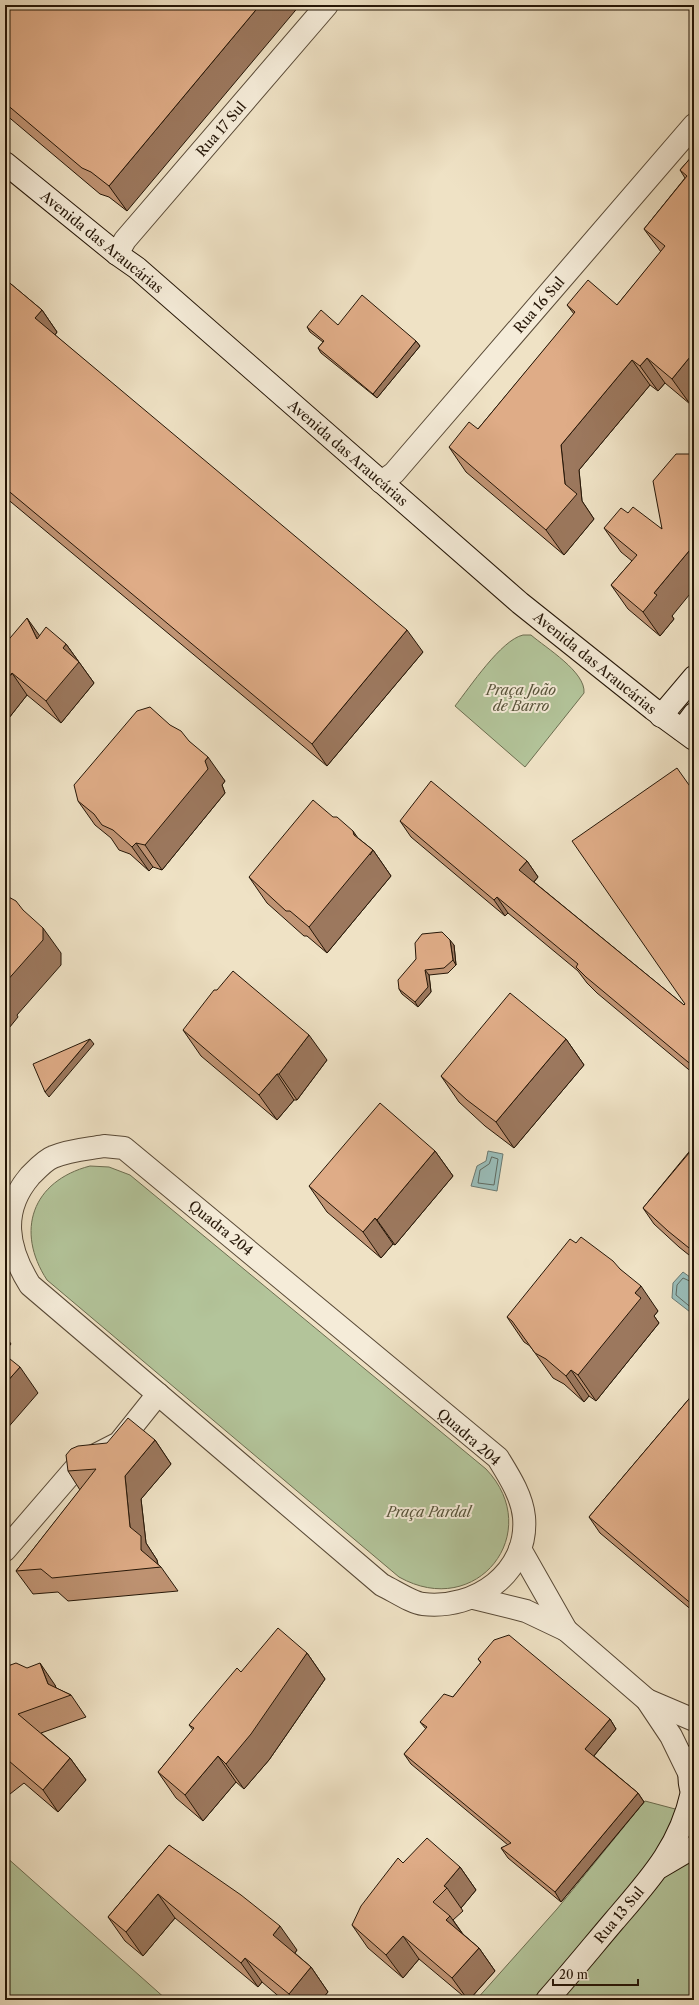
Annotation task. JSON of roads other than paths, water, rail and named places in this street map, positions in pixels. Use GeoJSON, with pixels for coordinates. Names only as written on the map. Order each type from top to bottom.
{"type":"FeatureCollection","features":[{"type":"Feature","properties":{"kind":"street","name":"Rua 17 Sul"},"geometry":{"type":"LineString","coordinates":[[117,254],[125,240],[327,5]]}},
{"type":"Feature","properties":{"kind":"street","name":"Rua 16 Sul"},"geometry":{"type":"LineString","coordinates":[[381,482],[394,473],[694,125]]}},
{"type":"Feature","properties":{"kind":"street","name":"Avenida das Araucárias"},"geometry":{"type":"LineString","coordinates":[[5,163],[117,254],[137,268],[381,482],[552,629],[661,716],[690,728]]}},
{"type":"Feature","properties":{"kind":"street"},"geometry":{"type":"LineString","coordinates":[[661,716],[694,677]]}},
{"type":"Feature","properties":{"kind":"street","name":"Quadra 204"},"geometry":{"type":"LineString","coordinates":[[104,1146],[124,1148],[498,1458],[519,1496],[524,1516],[524,1538],[520,1549],[517,1558],[490,1589],[474,1598],[446,1604],[422,1604],[382,1585],[30,1285],[20,1269],[13,1253],[9,1235],[9,1215],[21,1186],[51,1158],[72,1151],[104,1146]]}},
{"type":"Feature","properties":{"kind":"street"},"geometry":{"type":"LineString","coordinates":[[5,1550],[80,1463],[119,1443],[158,1394]]}},
{"type":"Feature","properties":{"kind":"street"},"geometry":{"type":"LineString","coordinates":[[520,1549],[566,1630]]}},
{"type":"Feature","properties":{"kind":"street"},"geometry":{"type":"LineString","coordinates":[[474,1598],[526,1611],[566,1630],[647,1700],[671,1736],[692,1779]]}},
{"type":"Feature","properties":{"kind":"street"},"geometry":{"type":"LineString","coordinates":[[647,1700],[694,1720]]}},
{"type":"Feature","properties":{"kind":"street","name":"Rua 13 Sul"},"geometry":{"type":"LineString","coordinates":[[548,2000],[659,1867],[681,1830],[688,1812],[692,1779]]}},
{"type":"Feature","properties":{"kind":"street","name":"Rua 13 Sul"},"geometry":{"type":"LineString","coordinates":[[659,1867],[694,1847]]}},
{"type":"Feature","properties":{"kind":"water"},"geometry":{"type":"Polygon","coordinates":[[[488,1151],[503,1154],[497,1191],[471,1186],[477,1166],[486,1161],[488,1151]]]}},
{"type":"Feature","properties":{"kind":"water"},"geometry":{"type":"Polygon","coordinates":[[[683,1272],[694,1280],[694,1315],[672,1298],[673,1283],[683,1272]]]}},
{"type":"Feature","properties":{"kind":"park label","name":"Praça João de Barro"},"geometry":{"type":"Point","coordinates":[521,698]}},
{"type":"Feature","properties":{"kind":"park label","name":"Praça Pardal"},"geometry":{"type":"Point","coordinates":[429,1512]}}]}
